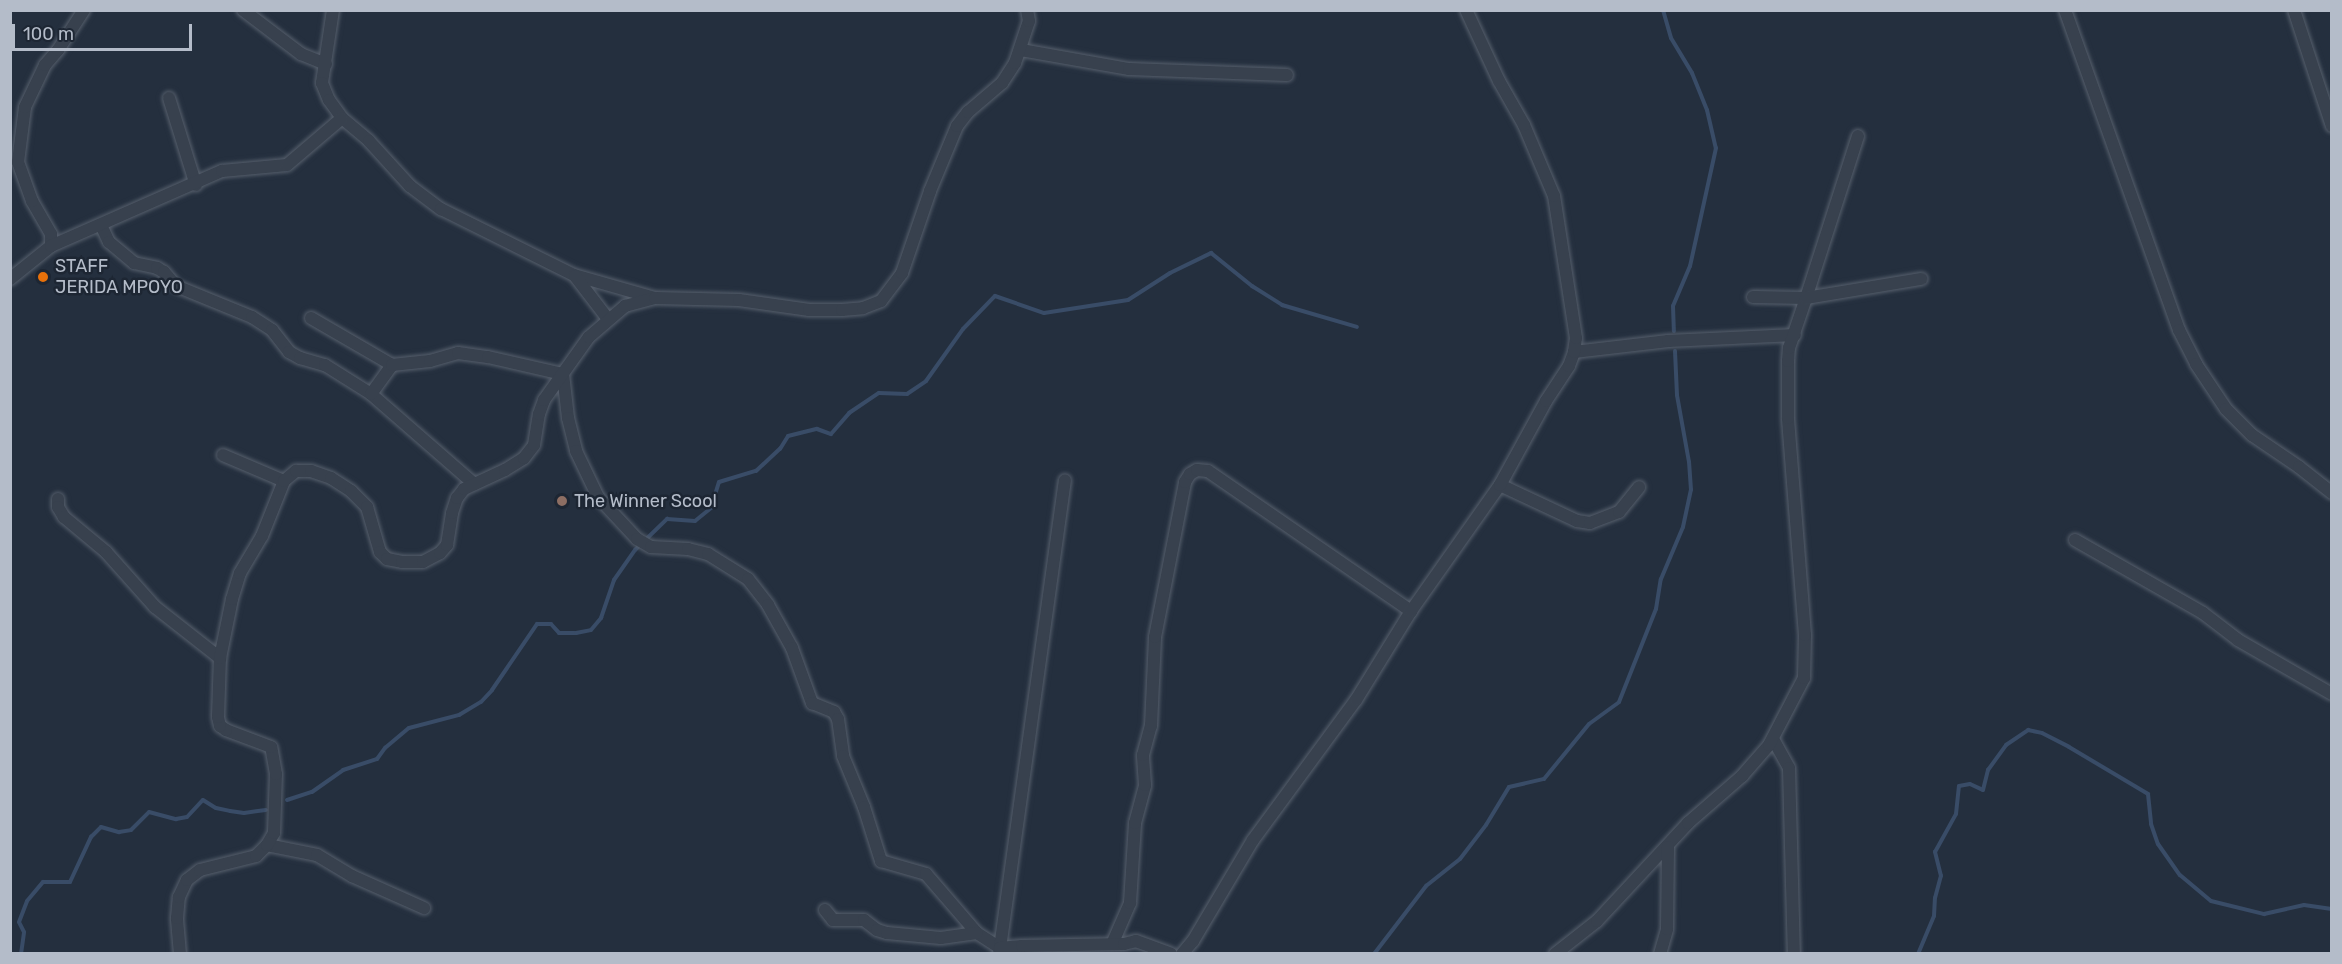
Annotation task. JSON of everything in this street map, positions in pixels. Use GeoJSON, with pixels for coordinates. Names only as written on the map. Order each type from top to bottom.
{"type":"FeatureCollection","features":[{"type":"Feature","properties":{"kind":"street"},"geometry":{"type":"LineString","coordinates":[[51,246],[51,234],[32,201],[18,162],[25,107],[45,65],[84,10]]}},
{"type":"Feature","properties":{"kind":"street"},"geometry":{"type":"LineString","coordinates":[[243,10],[301,54],[326,64]]}},
{"type":"Feature","properties":{"kind":"street"},"geometry":{"type":"LineString","coordinates":[[333,10],[322,83],[328,100],[342,118],[369,141],[410,186],[441,209],[574,275],[655,298],[739,300],[809,310],[863,308],[881,301],[902,273],[930,191],[957,126],[968,112],[1002,83],[1021,50],[1029,21],[1028,10]]}},
{"type":"Feature","properties":{"kind":"street"},"geometry":{"type":"LineString","coordinates":[[1182,954],[1253,840],[1356,700],[1411,611],[1500,485],[1546,401],[1569,366],[1574,352],[1576,338],[1554,196],[1524,125],[1499,81],[1466,10]]}},
{"type":"Feature","properties":{"kind":"street"},"geometry":{"type":"LineString","coordinates":[[2065,10],[2179,330],[2200,372],[2226,410],[2252,435],[2300,467],[2331,493]]}},
{"type":"Feature","properties":{"kind":"street"},"geometry":{"type":"LineString","coordinates":[[2294,10],[2331,126]]}},
{"type":"Feature","properties":{"kind":"street"},"geometry":{"type":"LineString","coordinates":[[1021,50],[1129,69],[1287,75]]}},
{"type":"Feature","properties":{"kind":"street"},"geometry":{"type":"LineString","coordinates":[[169,98],[196,185]]}},
{"type":"Feature","properties":{"kind":"street"},"geometry":{"type":"LineString","coordinates":[[10,279],[51,246],[196,185],[222,171],[287,165],[342,118]]}},
{"type":"Feature","properties":{"kind":"street"},"geometry":{"type":"LineString","coordinates":[[1555,954],[1597,921],[1688,823],[1742,776],[1773,739],[1804,678],[1805,635],[1788,418],[1788,361],[1858,136]]}},
{"type":"Feature","properties":{"kind":"street"},"geometry":{"type":"LineString","coordinates":[[100,225],[109,242],[134,263],[157,268],[164,272],[176,286],[252,317],[272,330],[289,352],[300,358],[325,365],[371,394],[474,484]]}},
{"type":"Feature","properties":{"kind":"street"},"geometry":{"type":"LineString","coordinates":[[574,275],[608,319]]}},
{"type":"Feature","properties":{"kind":"street"},"geometry":{"type":"LineString","coordinates":[[1753,297],[1806,298],[1922,279]]}},
{"type":"Feature","properties":{"kind":"street"},"geometry":{"type":"LineString","coordinates":[[180,954],[177,918],[179,897],[187,880],[200,870],[256,856],[267,845],[274,832],[276,813],[274,756],[271,747],[220,726],[218,717],[220,658],[240,573],[262,536],[284,481],[296,471],[311,471],[331,478],[351,491],[367,507],[380,552],[387,559],[423,562],[440,553],[447,545],[457,498],[464,489],[505,470],[524,458],[534,446],[539,414],[544,400],[589,337],[625,306],[655,298]]}},
{"type":"Feature","properties":{"kind":"street"},"geometry":{"type":"LineString","coordinates":[[311,318],[392,364],[430,361],[458,353],[488,357],[563,374]]}},
{"type":"Feature","properties":{"kind":"street"},"geometry":{"type":"LineString","coordinates":[[1574,352],[1668,341],[1795,335]]}},
{"type":"Feature","properties":{"kind":"street"},"geometry":{"type":"LineString","coordinates":[[371,394],[387,368],[392,364]]}},
{"type":"Feature","properties":{"kind":"street"},"geometry":{"type":"LineString","coordinates":[[563,374],[568,418],[576,451],[598,497],[637,539],[651,547],[688,549],[708,554],[748,579],[768,605],[792,648],[813,703],[834,712],[838,718],[843,756],[864,807],[881,861],[926,874],[977,933],[999,951],[1113,942],[1124,944],[1136,941],[1171,954]]}},
{"type":"Feature","properties":{"kind":"street"},"geometry":{"type":"LineString","coordinates":[[223,455],[284,481]]}},
{"type":"Feature","properties":{"kind":"street"},"geometry":{"type":"LineString","coordinates":[[1113,942],[1130,903],[1136,824],[1144,785],[1143,755],[1151,726],[1155,637],[1185,482],[1190,474],[1197,470],[1208,471],[1411,611]]}},
{"type":"Feature","properties":{"kind":"street"},"geometry":{"type":"LineString","coordinates":[[999,951],[1065,481]]}},
{"type":"Feature","properties":{"kind":"street"},"geometry":{"type":"LineString","coordinates":[[1500,485],[1578,521],[1590,523],[1619,512],[1639,487]]}},
{"type":"Feature","properties":{"kind":"street"},"geometry":{"type":"LineString","coordinates":[[58,499],[58,507],[64,517],[106,552],[154,607],[220,658]]}},
{"type":"Feature","properties":{"kind":"street"},"geometry":{"type":"LineString","coordinates":[[2075,540],[2117,561],[2203,613],[2238,640],[2331,694]]}},
{"type":"Feature","properties":{"kind":"street"},"geometry":{"type":"LineString","coordinates":[[1773,739],[1789,768],[1794,954]]}},
{"type":"Feature","properties":{"kind":"street"},"geometry":{"type":"LineString","coordinates":[[267,845],[317,855],[352,876],[424,908]]}},
{"type":"Feature","properties":{"kind":"street"},"geometry":{"type":"LineString","coordinates":[[1660,954],[1667,929],[1668,847]]}},
{"type":"Feature","properties":{"kind":"street"},"geometry":{"type":"LineString","coordinates":[[825,910],[833,920],[864,920],[877,930],[887,933],[941,938],[977,933]]}},
{"type":"Feature","properties":{"kind":"waterway"},"geometry":{"type":"LineString","coordinates":[[1663,10],[1671,38],[1692,73],[1707,110],[1716,148],[1690,266],[1673,306],[1674,331]]}},
{"type":"Feature","properties":{"kind":"waterway"},"geometry":{"type":"LineString","coordinates":[[287,800],[312,792],[343,770],[377,759],[385,748],[409,728],[459,715],[481,702],[492,690],[537,624],[551,624],[559,633],[591,630],[601,618],[614,580],[635,550],[667,519],[695,521],[711,508],[719,482],[756,471],[780,449],[788,436],[817,429],[831,434],[849,413],[879,393],[907,394],[926,381],[963,329],[995,296],[1044,313],[1128,300],[1170,273],[1211,253],[1252,286],[1282,305],[1357,327]]}},
{"type":"Feature","properties":{"kind":"waterway"},"geometry":{"type":"LineString","coordinates":[[1374,954],[1426,886],[1460,859],[1486,825],[1509,787],[1544,779],[1589,724],[1619,702],[1656,609],[1661,579],[1683,527],[1691,490],[1689,462],[1677,395],[1675,351]]}},
{"type":"Feature","properties":{"kind":"waterway"},"geometry":{"type":"LineString","coordinates":[[1918,954],[1934,916],[1935,898],[1941,876],[1935,852],[1956,814],[1959,786],[1970,784],[1983,790],[1988,770],[2006,745],[2028,730],[2042,733],[2069,747],[2148,794],[2151,824],[2158,844],[2180,875],[2211,901],[2264,914],[2304,905],[2332,909]]}},
{"type":"Feature","properties":{"kind":"waterway"},"geometry":{"type":"LineString","coordinates":[[21,954],[24,932],[19,922],[27,901],[43,882],[70,882],[91,837],[101,827],[119,832],[131,830],[149,812],[176,819],[187,817],[203,800],[216,808],[230,811],[244,813],[266,810]]}},
{"type":"Feature","properties":{"kind":"place","name":"STAFF JERIDA MPOYO"},"geometry":{"type":"Point","coordinates":[43,277]}},
{"type":"Feature","properties":{"kind":"place","name":"The Winner Scool"},"geometry":{"type":"Point","coordinates":[562,501]}}]}
